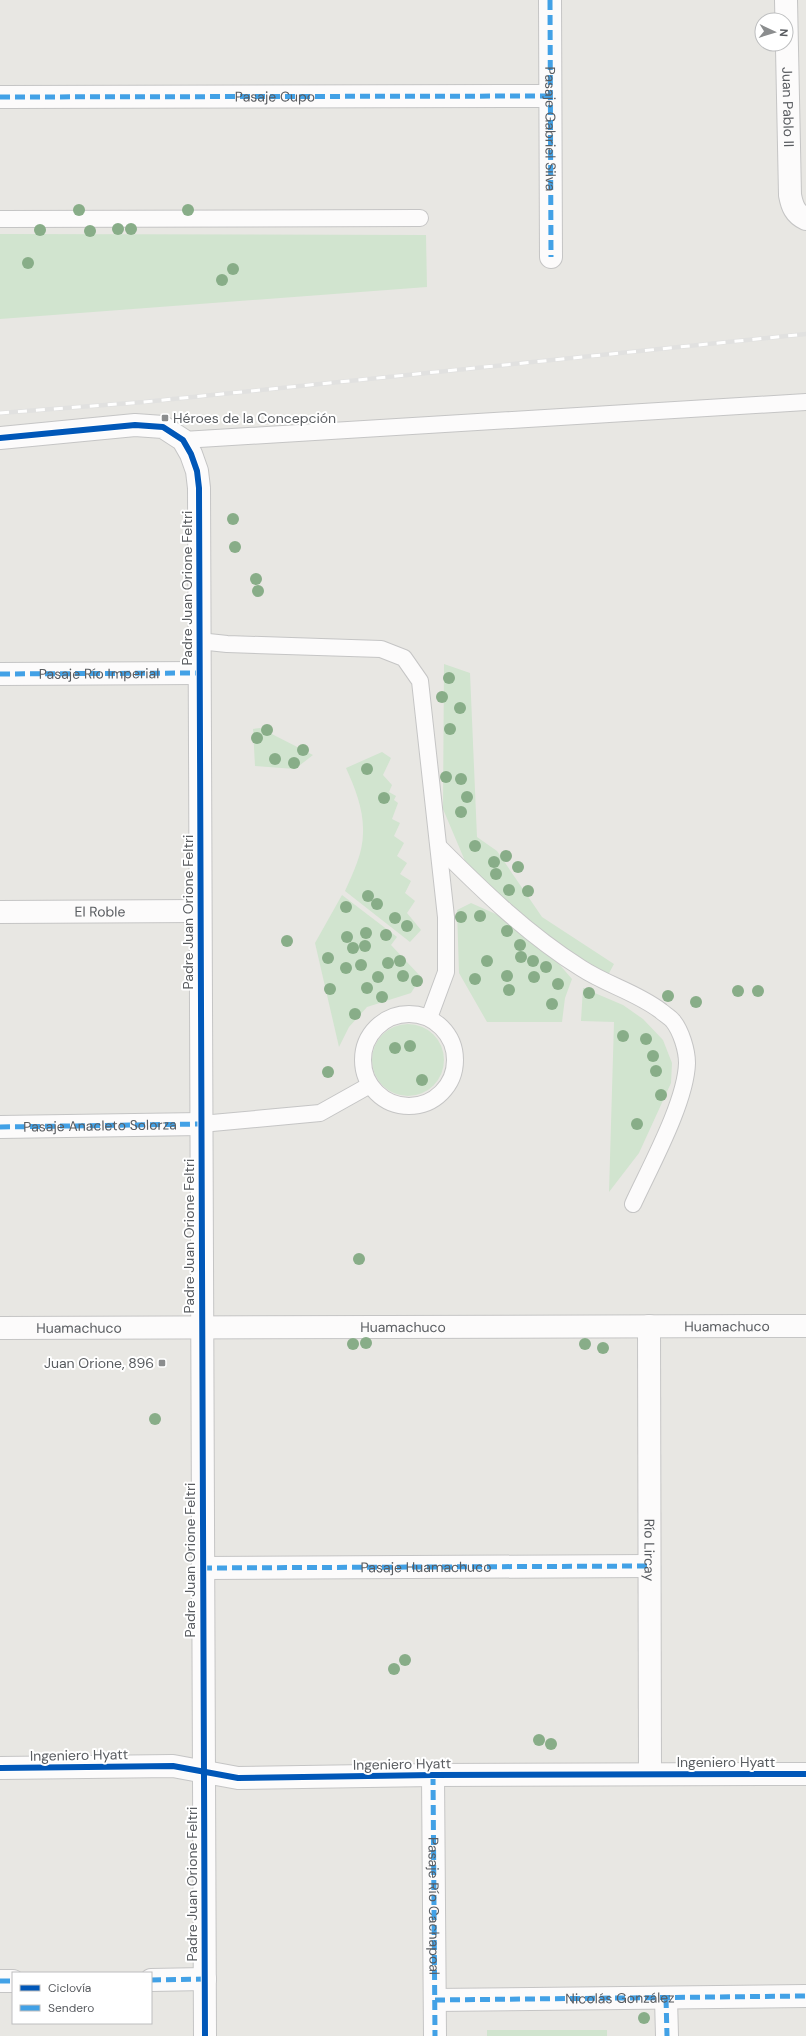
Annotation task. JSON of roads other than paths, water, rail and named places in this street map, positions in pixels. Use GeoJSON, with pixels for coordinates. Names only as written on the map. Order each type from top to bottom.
{"type":"FeatureCollection","features":[{"type":"Feature","properties":{"kind":"street","name":"Pasaje Gabriel Silva"},"geometry":{"type":"LineString","coordinates":[[550,0],[551,257]]}},
{"type":"Feature","properties":{"kind":"street","name":"Juan Pablo II"},"geometry":{"type":"LineString","coordinates":[[786,0],[790,195],[791,204],[801,216]]}},
{"type":"Feature","properties":{"kind":"street","name":"Pasaje Cupo"},"geometry":{"type":"LineString","coordinates":[[0,97],[550,96]]}},
{"type":"Feature","properties":{"kind":"street"},"geometry":{"type":"LineString","coordinates":[[0,438],[149,425],[162,427],[183,440]]}},
{"type":"Feature","properties":{"kind":"street","name":"Padre Juan Orione Feltri"},"geometry":{"type":"LineString","coordinates":[[183,440],[191,454],[197,471],[198,488],[205,2036]]}},
{"type":"Feature","properties":{"kind":"street","name":"Pasaje Río Imperial"},"geometry":{"type":"LineString","coordinates":[[0,674],[199,673]]}},
{"type":"Feature","properties":{"kind":"street","name":"El Roble"},"geometry":{"type":"LineString","coordinates":[[0,912],[200,911]]}},
{"type":"Feature","properties":{"kind":"street","name":"Pasaje Anacleto Solorza"},"geometry":{"type":"LineString","coordinates":[[0,1127],[201,1124]]}},
{"type":"Feature","properties":{"kind":"street","name":"Río Lircay"},"geometry":{"type":"LineString","coordinates":[[649,1326],[650,1774]]}},
{"type":"Feature","properties":{"kind":"street","name":"Huamachuco"},"geometry":{"type":"LineString","coordinates":[[0,1328],[806,1326]]}},
{"type":"Feature","properties":{"kind":"street","name":"Pasaje Huamachuco"},"geometry":{"type":"LineString","coordinates":[[202,1568],[649,1566]]}},
{"type":"Feature","properties":{"kind":"street","name":"Ingeniero Hyatt"},"geometry":{"type":"LineString","coordinates":[[0,1768],[173,1766],[238,1778],[433,1775],[806,1774]]}},
{"type":"Feature","properties":{"kind":"street","name":"Pasaje Río Cachapoal"},"geometry":{"type":"LineString","coordinates":[[433,1775],[435,2036]]}},
{"type":"Feature","properties":{"kind":"street"},"geometry":{"type":"LineString","coordinates":[[152,1980],[204,1979]]}},
{"type":"Feature","properties":{"kind":"street"},"geometry":{"type":"LineString","coordinates":[[0,1981],[12,1981]]}},
{"type":"Feature","properties":{"kind":"street","name":"Nicolás González"},"geometry":{"type":"LineString","coordinates":[[435,2000],[806,1996]]}},
{"type":"Feature","properties":{"kind":"street"},"geometry":{"type":"LineString","coordinates":[[666,1998],[667,2036]]}},
{"type":"Feature","properties":{"kind":"lane"},"geometry":{"type":"LineString","coordinates":[[0,218],[420,218]]}},
{"type":"Feature","properties":{"kind":"lane"},"geometry":{"type":"LineString","coordinates":[[183,440],[806,402]]}},
{"type":"Feature","properties":{"kind":"lane"},"geometry":{"type":"LineString","coordinates":[[199,641],[227,644],[381,649],[404,658],[420,681],[446,917],[446,972],[430,1018]]}},
{"type":"Feature","properties":{"kind":"lane"},"geometry":{"type":"LineString","coordinates":[[439,846],[495,903],[536,938],[582,969],[645,999],[672,1020],[683,1042],[687,1063],[682,1090],[670,1122],[633,1204]]}},
{"type":"Feature","properties":{"kind":"lane"},"geometry":{"type":"LineString","coordinates":[[402,1014],[416,1014],[430,1018],[442,1027],[450,1038],[455,1051],[455,1066],[451,1080],[444,1092],[432,1101],[420,1106],[405,1106],[392,1103],[379,1096],[370,1085],[364,1071],[363,1056],[367,1041],[375,1028],[387,1019],[402,1014]]}},
{"type":"Feature","properties":{"kind":"lane"},"geometry":{"type":"LineString","coordinates":[[201,1124],[320,1113],[370,1085]]}},
{"type":"Feature","properties":{"kind":"railway"},"geometry":{"type":"LineString","coordinates":[[0,413],[144,402],[806,334]]}},
{"type":"Feature","properties":{"kind":"place","name":"Héroes de la Concepción"},"geometry":{"type":"Point","coordinates":[165,418]}},
{"type":"Feature","properties":{"kind":"place","name":"Juan Orione, 896"},"geometry":{"type":"Point","coordinates":[162,1363]}}]}
